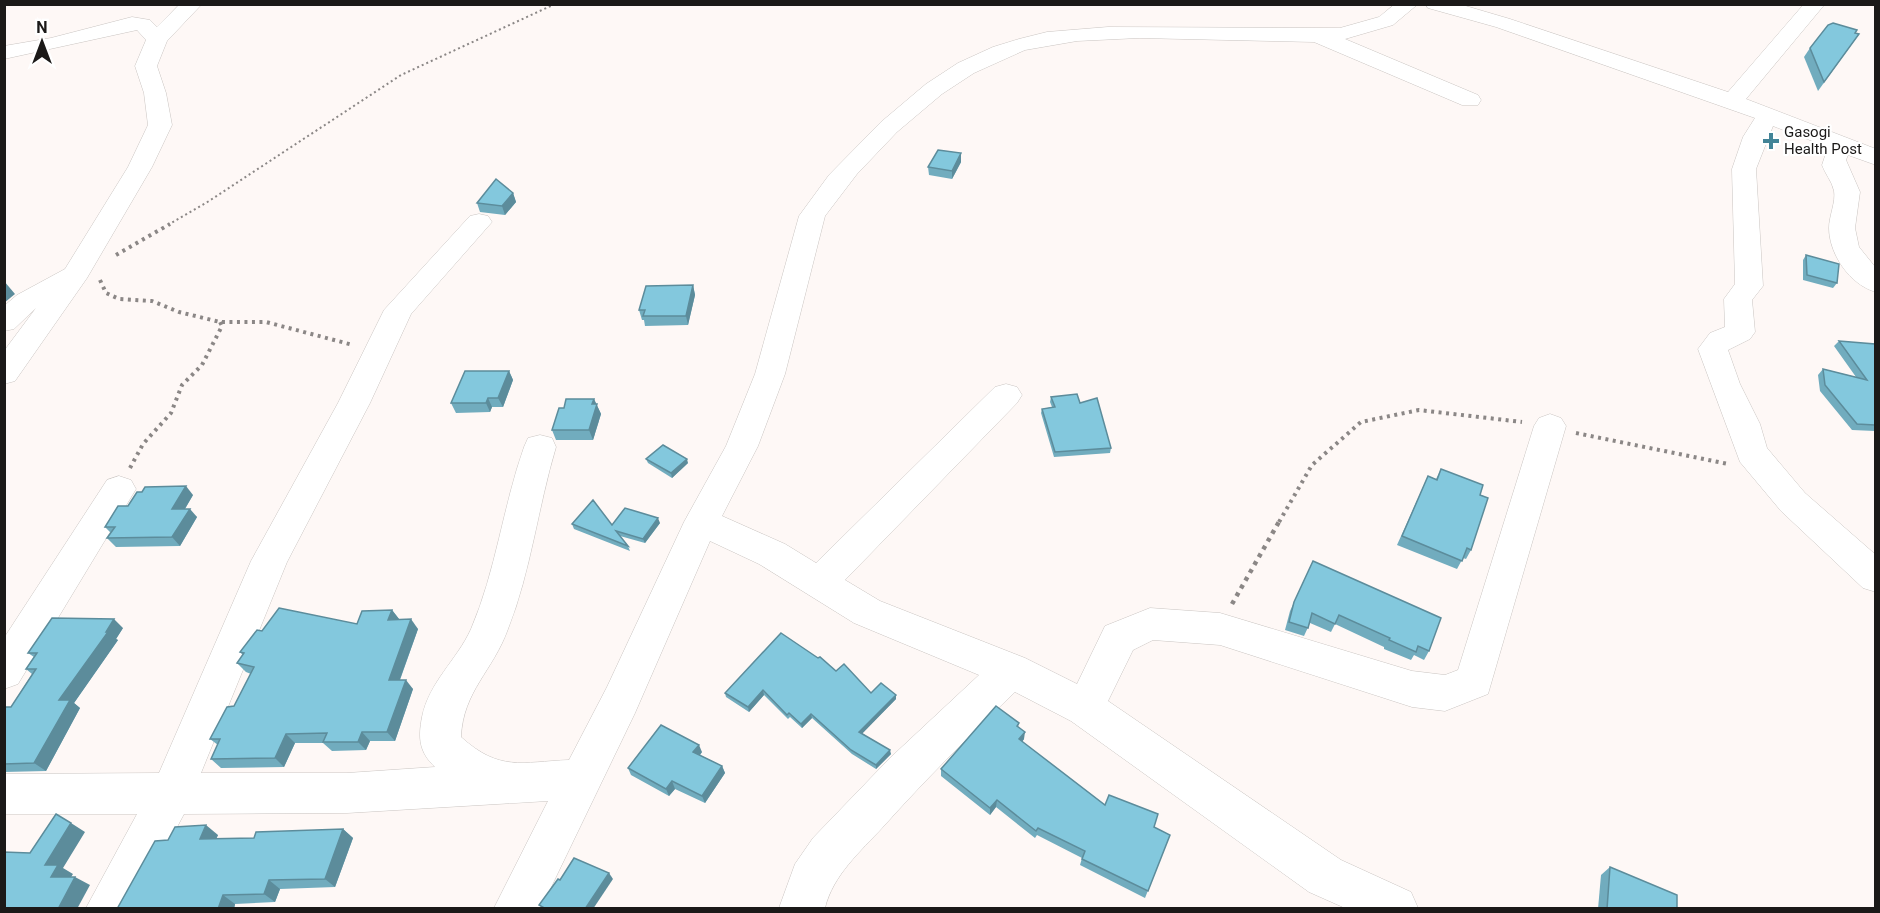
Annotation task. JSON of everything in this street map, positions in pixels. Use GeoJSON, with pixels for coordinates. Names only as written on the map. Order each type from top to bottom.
{"type":"FeatureCollection","features":[{"type":"Feature","properties":{"kind":"street"},"geometry":{"type":"LineString","coordinates":[[4,374],[80,273],[140,167],[160,125],[155,93],[146,66],[158,39],[192,4]]}},
{"type":"Feature","properties":{"kind":"street"},"geometry":{"type":"LineString","coordinates":[[517,909],[583,780],[701,522],[742,446],[770,374],[812,216],[825,194],[861,154],[917,100],[945,79],[1018,45],[1073,35],[1164,33],[1317,35],[1369,27],[1387,21],[1408,4]]}},
{"type":"Feature","properties":{"kind":"street"},"geometry":{"type":"LineString","coordinates":[[1435,4],[1503,22],[1732,100],[1875,158]]}},
{"type":"Feature","properties":{"kind":"street"},"geometry":{"type":"LineString","coordinates":[[1732,100],[1815,4]]}},
{"type":"Feature","properties":{"kind":"street"},"geometry":{"type":"LineString","coordinates":[[4,53],[132,23],[143,24],[158,39]]}},
{"type":"Feature","properties":{"kind":"street"},"geometry":{"type":"LineString","coordinates":[[1317,35],[1470,100]]}},
{"type":"Feature","properties":{"kind":"street"},"geometry":{"type":"LineString","coordinates":[[1768,115],[1755,137],[1744,169],[1750,261],[1749,286],[1738,298],[1740,332],[1720,340],[1713,349],[1725,384],[1744,424],[1752,453],[1793,502],[1875,577]]}},
{"type":"Feature","properties":{"kind":"street"},"geometry":{"type":"LineString","coordinates":[[1841,145],[1834,156],[1834,169],[1847,192],[1843,217],[1845,247],[1852,264],[1875,283]]}},
{"type":"Feature","properties":{"kind":"street"},"geometry":{"type":"LineString","coordinates":[[109,909],[172,793],[269,561],[375,359],[398,310],[478,222]]}},
{"type":"Feature","properties":{"kind":"street"},"geometry":{"type":"LineString","coordinates":[[4,322],[27,301],[80,273]]}},
{"type":"Feature","properties":{"kind":"street"},"geometry":{"type":"LineString","coordinates":[[819,583],[1006,395]]}},
{"type":"Feature","properties":{"kind":"street"},"geometry":{"type":"LineString","coordinates":[[1085,708],[1119,638],[1150,624],[1220,629],[1412,690],[1445,693],[1474,682],[1550,426]]}},
{"type":"Feature","properties":{"kind":"street"},"geometry":{"type":"LineString","coordinates":[[502,784],[477,774],[452,758],[440,744],[441,724],[448,700],[477,657],[489,631],[528,482],[540,447]]}},
{"type":"Feature","properties":{"kind":"street"},"geometry":{"type":"LineString","coordinates":[[4,672],[119,489]]}},
{"type":"Feature","properties":{"kind":"street"},"geometry":{"type":"LineString","coordinates":[[701,522],[772,554],[867,612],[1011,670],[1085,708],[1325,876],[1395,909]]}},
{"type":"Feature","properties":{"kind":"street"},"geometry":{"type":"LineString","coordinates":[[802,909],[803,899],[823,861],[928,747],[1011,670]]}},
{"type":"Feature","properties":{"kind":"street"},"geometry":{"type":"LineString","coordinates":[[4,794],[347,793],[583,780]]}},
{"type":"Feature","properties":{"kind":"path"},"geometry":{"type":"LineString","coordinates":[[80,273],[209,201],[401,75],[555,4]]}},
{"type":"Feature","properties":{"kind":"path"},"geometry":{"type":"LineString","coordinates":[[80,273],[98,276],[106,293],[119,298],[152,301],[179,312],[220,322],[266,322],[283,326],[304,334],[366,347],[375,359]]}},
{"type":"Feature","properties":{"kind":"path"},"geometry":{"type":"LineString","coordinates":[[119,489],[143,444],[171,413],[182,385],[202,365],[213,347],[222,326],[220,322]]}},
{"type":"Feature","properties":{"kind":"path"},"geometry":{"type":"LineString","coordinates":[[1220,629],[1238,591],[1312,465],[1361,422],[1419,410],[1550,426],[1712,459],[1769,475]]}},
{"type":"Feature","properties":{"kind":"building"},"geometry":{"type":"Polygon","coordinates":[[[1833,23],[1857,30],[1855,33],[1859,34],[1824,82],[1810,48],[1828,25],[1833,23]]]}},
{"type":"Feature","properties":{"kind":"building"},"geometry":{"type":"Polygon","coordinates":[[[938,150],[961,153],[952,171],[928,167],[938,150]]]}},
{"type":"Feature","properties":{"kind":"building"},"geometry":{"type":"Polygon","coordinates":[[[496,179],[513,193],[502,206],[477,203],[496,179]]]}},
{"type":"Feature","properties":{"kind":"building"},"geometry":{"type":"Polygon","coordinates":[[[1806,255],[1839,264],[1837,283],[1807,275],[1806,255]]]}},
{"type":"Feature","properties":{"kind":"building"},"geometry":{"type":"Polygon","coordinates":[[[693,285],[686,316],[643,316],[645,310],[639,310],[646,286],[693,285]]]}},
{"type":"Feature","properties":{"kind":"building"},"geometry":{"type":"Polygon","coordinates":[[[1839,341],[1875,344],[1875,425],[1857,424],[1825,385],[1823,369],[1867,380],[1839,341]]]}},
{"type":"Feature","properties":{"kind":"building"},"geometry":{"type":"Polygon","coordinates":[[[465,371],[509,371],[498,398],[488,398],[486,403],[451,403],[465,371]]]}},
{"type":"Feature","properties":{"kind":"building"},"geometry":{"type":"Polygon","coordinates":[[[1077,394],[1080,403],[1097,398],[1111,448],[1055,452],[1042,409],[1055,407],[1051,397],[1077,394]]]}},
{"type":"Feature","properties":{"kind":"building"},"geometry":{"type":"Polygon","coordinates":[[[566,399],[594,399],[592,404],[597,404],[589,430],[552,430],[559,408],[564,408],[566,399]]]}},
{"type":"Feature","properties":{"kind":"building"},"geometry":{"type":"Polygon","coordinates":[[[663,445],[687,459],[671,473],[646,459],[663,445]]]}},
{"type":"Feature","properties":{"kind":"building"},"geometry":{"type":"Polygon","coordinates":[[[1441,469],[1483,485],[1480,495],[1488,498],[1471,550],[1467,548],[1462,561],[1402,536],[1428,476],[1437,480],[1441,469]]]}},
{"type":"Feature","properties":{"kind":"building"},"geometry":{"type":"Polygon","coordinates":[[[186,486],[172,509],[190,509],[172,537],[107,538],[115,527],[105,527],[118,506],[128,506],[137,492],[142,492],[145,487],[186,486]]]}},
{"type":"Feature","properties":{"kind":"building"},"geometry":{"type":"Polygon","coordinates":[[[593,500],[612,525],[625,508],[658,518],[643,539],[616,531],[628,546],[572,524],[593,500]]]}},
{"type":"Feature","properties":{"kind":"building"},"geometry":{"type":"Polygon","coordinates":[[[1313,561],[1441,618],[1429,651],[1418,646],[1416,652],[1339,615],[1335,624],[1312,613],[1308,628],[1289,622],[1294,602],[1313,561]]]}},
{"type":"Feature","properties":{"kind":"building"},"geometry":{"type":"Polygon","coordinates":[[[279,608],[357,624],[362,611],[392,610],[388,620],[411,619],[389,680],[406,680],[387,732],[362,732],[358,742],[323,742],[327,733],[286,734],[275,758],[211,759],[220,739],[210,739],[227,707],[234,706],[254,667],[237,663],[244,653],[240,652],[257,630],[262,631],[279,608]]]}},
{"type":"Feature","properties":{"kind":"building"},"geometry":{"type":"Polygon","coordinates":[[[52,618],[114,619],[106,632],[108,632],[59,700],[70,700],[34,763],[4,764],[4,709],[11,707],[36,669],[26,669],[37,653],[28,653],[52,618]]]}},
{"type":"Feature","properties":{"kind":"building"},"geometry":{"type":"Polygon","coordinates":[[[781,633],[818,658],[820,657],[836,671],[844,664],[871,693],[881,683],[896,695],[859,732],[890,750],[876,765],[851,750],[811,714],[801,724],[789,713],[787,715],[763,690],[748,707],[725,693],[781,633]]]}},
{"type":"Feature","properties":{"kind":"building"},"geometry":{"type":"Polygon","coordinates":[[[996,706],[1019,723],[1017,726],[1025,732],[1019,739],[1105,805],[1109,795],[1158,814],[1154,827],[1170,835],[1148,891],[1082,859],[1085,851],[1038,828],[1036,831],[997,800],[990,808],[941,769],[996,706]]]}},
{"type":"Feature","properties":{"kind":"building"},"geometry":{"type":"Polygon","coordinates":[[[661,725],[699,745],[693,752],[722,766],[702,796],[672,781],[666,789],[628,768],[661,725]]]}},
{"type":"Feature","properties":{"kind":"building"},"geometry":{"type":"Polygon","coordinates":[[[56,814],[71,823],[45,865],[58,865],[51,877],[75,877],[58,909],[4,909],[4,852],[30,853],[56,814]]]}},
{"type":"Feature","properties":{"kind":"building"},"geometry":{"type":"Polygon","coordinates":[[[206,825],[200,839],[254,838],[256,832],[343,829],[325,879],[269,880],[264,894],[223,895],[218,909],[117,909],[155,841],[168,840],[175,827],[206,825]]]}},
{"type":"Feature","properties":{"kind":"building"},"geometry":{"type":"Polygon","coordinates":[[[574,858],[609,873],[585,909],[546,909],[539,905],[558,879],[560,880],[574,858]]]}},
{"type":"Feature","properties":{"kind":"building"},"geometry":{"type":"Polygon","coordinates":[[[1610,867],[1677,895],[1677,909],[1607,909],[1610,867]]]}},
{"type":"Feature","properties":{"kind":"place","name":"Gasogi Health Post"},"geometry":{"type":"Point","coordinates":[1771,141]}}]}
